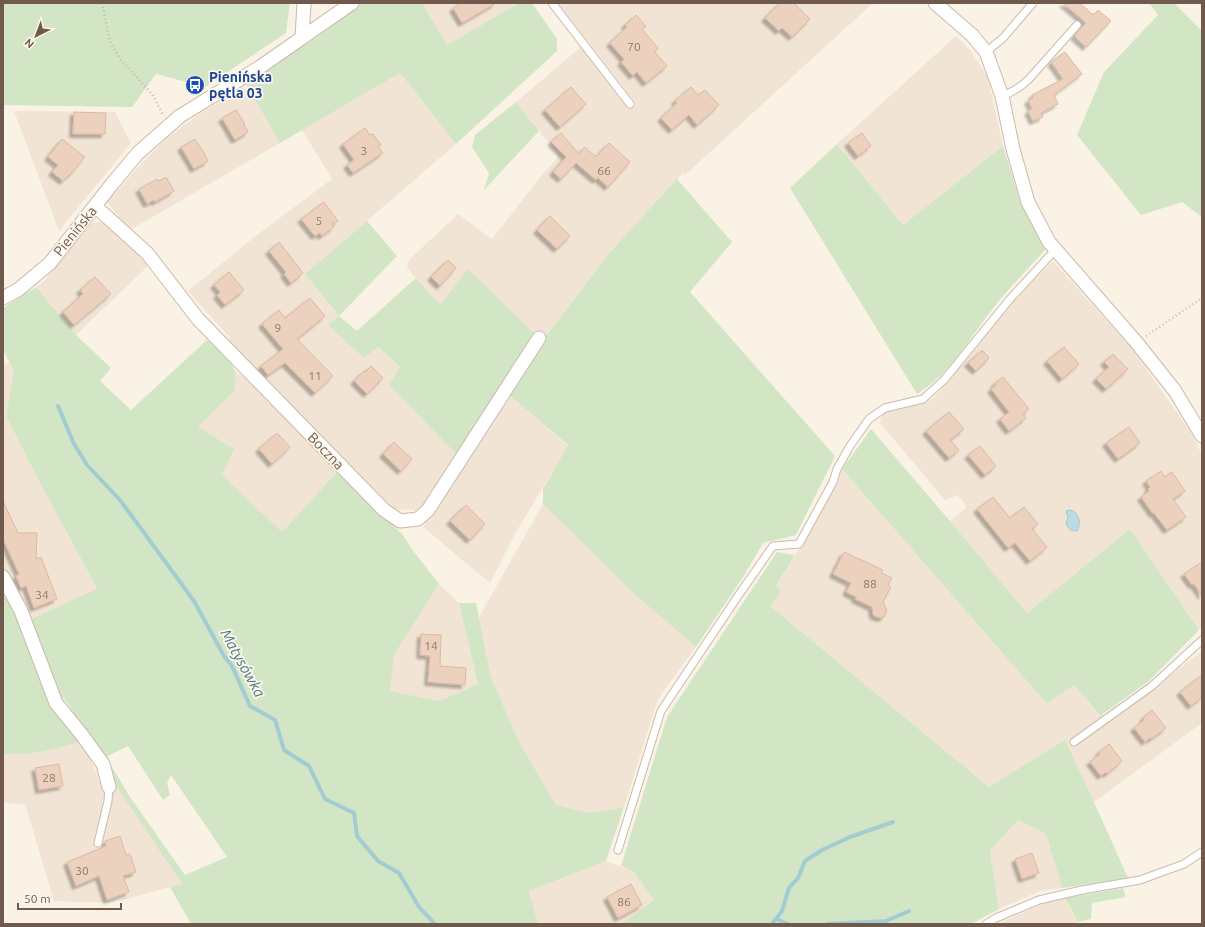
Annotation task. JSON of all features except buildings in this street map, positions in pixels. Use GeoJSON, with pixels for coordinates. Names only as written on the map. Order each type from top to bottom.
{"type":"FeatureCollection","features":[{"type":"Feature","properties":{"kind":"street"},"geometry":{"type":"LineString","coordinates":[[302,38],[304,3]]}},
{"type":"Feature","properties":{"kind":"street","name":"Pienińska"},"geometry":{"type":"LineString","coordinates":[[3,298],[19,289],[50,263],[112,184],[138,154],[180,116],[260,67],[352,3]]}},
{"type":"Feature","properties":{"kind":"street"},"geometry":{"type":"LineString","coordinates":[[935,3],[972,35],[986,52],[1002,96],[1013,149],[1028,202],[1049,242],[1137,343],[1175,391],[1202,436]]}},
{"type":"Feature","properties":{"kind":"street","name":"Boczna"},"geometry":{"type":"LineString","coordinates":[[96,206],[147,253],[198,319],[384,510],[400,521],[418,519],[428,510],[539,338]]}},
{"type":"Feature","properties":{"kind":"street"},"geometry":{"type":"LineString","coordinates":[[3,577],[21,611],[56,703],[103,764],[109,787]]}},
{"type":"Feature","properties":{"kind":"lane"},"geometry":{"type":"LineString","coordinates":[[552,3],[630,104]]}},
{"type":"Feature","properties":{"kind":"lane"},"geometry":{"type":"LineString","coordinates":[[986,52],[1003,38],[1033,3]]}},
{"type":"Feature","properties":{"kind":"lane"},"geometry":{"type":"LineString","coordinates":[[1002,96],[1020,87],[1029,79],[1077,26]]}},
{"type":"Feature","properties":{"kind":"lane"},"geometry":{"type":"LineString","coordinates":[[618,850],[661,711],[773,546],[799,544],[833,482],[836,469],[850,446],[870,419],[885,408],[923,400],[938,385],[1010,298],[1055,250]]}},
{"type":"Feature","properties":{"kind":"lane"},"geometry":{"type":"LineString","coordinates":[[1074,742],[1152,686],[1202,640]]}},
{"type":"Feature","properties":{"kind":"lane"},"geometry":{"type":"LineString","coordinates":[[98,843],[108,801],[109,787]]}},
{"type":"Feature","properties":{"kind":"lane"},"geometry":{"type":"LineString","coordinates":[[986,924],[996,918],[1039,900],[1082,890],[1140,880],[1184,864],[1202,852]]}},
{"type":"Feature","properties":{"kind":"path"},"geometry":{"type":"LineString","coordinates":[[102,3],[110,42],[121,60],[152,94],[169,126]]}},
{"type":"Feature","properties":{"kind":"path"},"geometry":{"type":"LineString","coordinates":[[1137,343],[1202,298]]}},
{"type":"Feature","properties":{"kind":"shaded area"},"geometry":{"type":"Polygon","coordinates":[[[422,3],[519,3],[447,45],[422,3]]]}},
{"type":"Feature","properties":{"kind":"shaded area"},"geometry":{"type":"Polygon","coordinates":[[[558,3],[873,3],[685,175],[683,173],[611,251],[543,340],[468,270],[441,304],[407,268],[409,260],[458,214],[492,239],[542,175],[559,156],[516,102],[581,47],[629,108],[635,102],[558,3]]]}},
{"type":"Feature","properties":{"kind":"shaded area"},"geometry":{"type":"Polygon","coordinates":[[[956,36],[970,50],[988,78],[1003,146],[903,225],[837,144],[956,36]]]}},
{"type":"Feature","properties":{"kind":"shaded area"},"geometry":{"type":"Polygon","coordinates":[[[400,73],[456,144],[305,274],[339,317],[329,325],[377,347],[400,367],[389,385],[457,455],[423,512],[408,509],[393,511],[226,342],[230,338],[188,291],[253,238],[332,179],[302,130],[400,73]]]}},
{"type":"Feature","properties":{"kind":"shaded area"},"geometry":{"type":"Polygon","coordinates":[[[248,88],[280,143],[130,230],[107,202],[166,139],[207,109],[248,88]]]}},
{"type":"Feature","properties":{"kind":"shaded area"},"geometry":{"type":"Polygon","coordinates":[[[14,111],[115,112],[131,143],[59,231],[14,111]]]}},
{"type":"Feature","properties":{"kind":"shaded area"},"geometry":{"type":"Polygon","coordinates":[[[103,222],[120,232],[149,265],[76,335],[36,287],[44,281],[90,223],[103,222]]]}},
{"type":"Feature","properties":{"kind":"shaded area"},"geometry":{"type":"Polygon","coordinates":[[[1053,261],[1132,349],[1190,431],[1202,455],[1202,627],[1199,630],[1130,529],[1027,613],[950,521],[967,507],[958,495],[945,500],[880,423],[882,414],[886,409],[926,403],[934,398],[1020,293],[1053,261]]]}},
{"type":"Feature","properties":{"kind":"shaded area"},"geometry":{"type":"Polygon","coordinates":[[[10,362],[14,371],[6,416],[97,590],[29,620],[3,570],[3,366],[10,362]]]}},
{"type":"Feature","properties":{"kind":"shaded area"},"geometry":{"type":"Polygon","coordinates":[[[235,371],[248,380],[337,472],[282,532],[222,475],[198,427],[235,390],[235,371]]]}},
{"type":"Feature","properties":{"kind":"shaded area"},"geometry":{"type":"Polygon","coordinates":[[[508,394],[568,446],[516,532],[490,583],[423,527],[508,394]]]}},
{"type":"Feature","properties":{"kind":"shaded area"},"geometry":{"type":"Polygon","coordinates":[[[842,469],[1047,704],[1074,685],[1099,716],[1103,714],[1110,722],[1202,651],[1202,723],[1094,802],[1065,741],[989,787],[770,606],[781,591],[776,587],[803,543],[842,469]]]}},
{"type":"Feature","properties":{"kind":"shaded area"},"geometry":{"type":"Polygon","coordinates":[[[543,504],[633,593],[696,647],[657,702],[624,807],[590,813],[556,805],[518,740],[491,677],[479,617],[543,504]]]}},
{"type":"Feature","properties":{"kind":"shaded area"},"geometry":{"type":"Polygon","coordinates":[[[439,584],[459,603],[478,684],[439,701],[389,691],[394,655],[439,584]]]}},
{"type":"Feature","properties":{"kind":"shaded area"},"geometry":{"type":"Polygon","coordinates":[[[83,742],[103,788],[116,786],[182,884],[111,903],[54,901],[25,804],[3,803],[3,754],[15,755],[83,742]]]}},
{"type":"Feature","properties":{"kind":"shaded area"},"geometry":{"type":"Polygon","coordinates":[[[1018,820],[1046,834],[1062,888],[1040,891],[999,909],[990,851],[1018,820]]]}},
{"type":"Feature","properties":{"kind":"shaded area"},"geometry":{"type":"Polygon","coordinates":[[[606,861],[634,872],[654,900],[621,924],[538,924],[529,891],[606,861]]]}},
{"type":"Feature","properties":{"kind":"shaded area"},"geometry":{"type":"Polygon","coordinates":[[[1065,898],[1078,924],[1000,923],[1046,902],[1065,898]]]}},
{"type":"Feature","properties":{"kind":"green space"},"geometry":{"type":"Polygon","coordinates":[[[3,3],[290,3],[286,33],[205,87],[156,74],[132,107],[3,105],[3,3]]]}},
{"type":"Feature","properties":{"kind":"green space"},"geometry":{"type":"Polygon","coordinates":[[[362,3],[422,3],[447,45],[519,3],[532,3],[557,39],[557,51],[456,144],[400,73],[280,143],[246,82],[316,38],[362,3]]]}},
{"type":"Feature","properties":{"kind":"green space"},"geometry":{"type":"Polygon","coordinates":[[[1149,3],[1174,3],[1202,31],[1202,217],[1182,202],[1141,215],[1077,135],[1104,72],[1158,15],[1149,3]]]}},
{"type":"Feature","properties":{"kind":"green space"},"geometry":{"type":"Polygon","coordinates":[[[516,102],[539,131],[484,190],[489,173],[472,147],[475,135],[516,102]]]}},
{"type":"Feature","properties":{"kind":"green space"},"geometry":{"type":"Polygon","coordinates":[[[837,144],[903,225],[1003,146],[1020,201],[1045,250],[1000,300],[950,366],[929,386],[917,394],[790,188],[837,144]]]}},
{"type":"Feature","properties":{"kind":"green space"},"geometry":{"type":"Polygon","coordinates":[[[677,179],[732,242],[690,292],[835,456],[796,535],[763,543],[745,574],[696,647],[633,593],[543,504],[543,489],[568,445],[508,394],[543,340],[611,251],[677,179]]]}},
{"type":"Feature","properties":{"kind":"green space"},"geometry":{"type":"Polygon","coordinates":[[[367,221],[397,256],[339,316],[305,274],[367,221]]]}},
{"type":"Feature","properties":{"kind":"green space"},"geometry":{"type":"Polygon","coordinates":[[[468,269],[535,334],[457,455],[389,385],[400,367],[378,347],[364,358],[328,325],[339,316],[357,331],[416,278],[441,304],[468,269]]]}},
{"type":"Feature","properties":{"kind":"green space"},"geometry":{"type":"Polygon","coordinates":[[[36,287],[76,335],[111,368],[100,381],[131,410],[207,340],[230,361],[235,371],[235,390],[198,427],[234,449],[222,475],[282,532],[337,472],[403,535],[411,548],[439,584],[394,655],[390,691],[439,701],[478,684],[459,603],[476,603],[491,677],[518,740],[556,805],[590,813],[624,807],[606,861],[529,891],[538,924],[191,924],[170,887],[182,884],[116,786],[106,757],[81,725],[68,704],[56,690],[29,620],[97,589],[6,416],[14,371],[3,350],[3,308],[36,287]],[[128,746],[106,757],[130,797],[185,875],[227,857],[171,775],[167,783],[170,795],[163,800],[128,746]]]}},
{"type":"Feature","properties":{"kind":"green space"},"geometry":{"type":"Polygon","coordinates":[[[871,429],[1027,613],[1130,529],[1199,630],[1149,681],[1100,716],[1074,685],[1047,704],[842,469],[871,429]]]}},
{"type":"Feature","properties":{"kind":"green space"},"geometry":{"type":"Polygon","coordinates":[[[777,552],[795,555],[776,586],[781,591],[770,606],[989,787],[1065,740],[1128,878],[1062,888],[1046,834],[1018,820],[990,851],[999,909],[971,924],[621,924],[654,900],[634,872],[621,866],[667,717],[777,552]]]}},
{"type":"Feature","properties":{"kind":"green space"},"geometry":{"type":"Polygon","coordinates":[[[3,587],[83,742],[33,753],[13,755],[3,754],[3,587]]]}},
{"type":"Feature","properties":{"kind":"green space"},"geometry":{"type":"Polygon","coordinates":[[[1123,888],[1126,897],[1092,903],[1091,919],[1078,922],[1065,898],[1123,888]]]}},
{"type":"Feature","properties":{"kind":"water"},"geometry":{"type":"Polygon","coordinates":[[[1069,510],[1075,513],[1079,518],[1079,528],[1077,531],[1071,530],[1066,523],[1068,517],[1066,511],[1069,510]]]}},
{"type":"Feature","properties":{"kind":"waterway","name":"Matysówka"},"geometry":{"type":"LineString","coordinates":[[58,406],[74,444],[87,465],[120,500],[194,601],[224,656],[232,666],[250,706],[275,720],[284,750],[309,766],[325,799],[354,813],[357,836],[378,861],[399,873],[419,907],[435,924]]}},
{"type":"Feature","properties":{"kind":"waterway"},"geometry":{"type":"LineString","coordinates":[[772,924],[782,911],[789,888],[798,878],[805,861],[822,850],[850,837],[893,822]]}},
{"type":"Feature","properties":{"kind":"waterway"},"geometry":{"type":"LineString","coordinates":[[827,924],[886,921],[909,911]]}},
{"type":"Feature","properties":{"kind":"waterway"},"geometry":{"type":"LineString","coordinates":[[776,919],[788,924]]}},
{"type":"Feature","properties":{"kind":"place","name":"Pienińska pętla 03"},"geometry":{"type":"Point","coordinates":[195,85]}}]}
